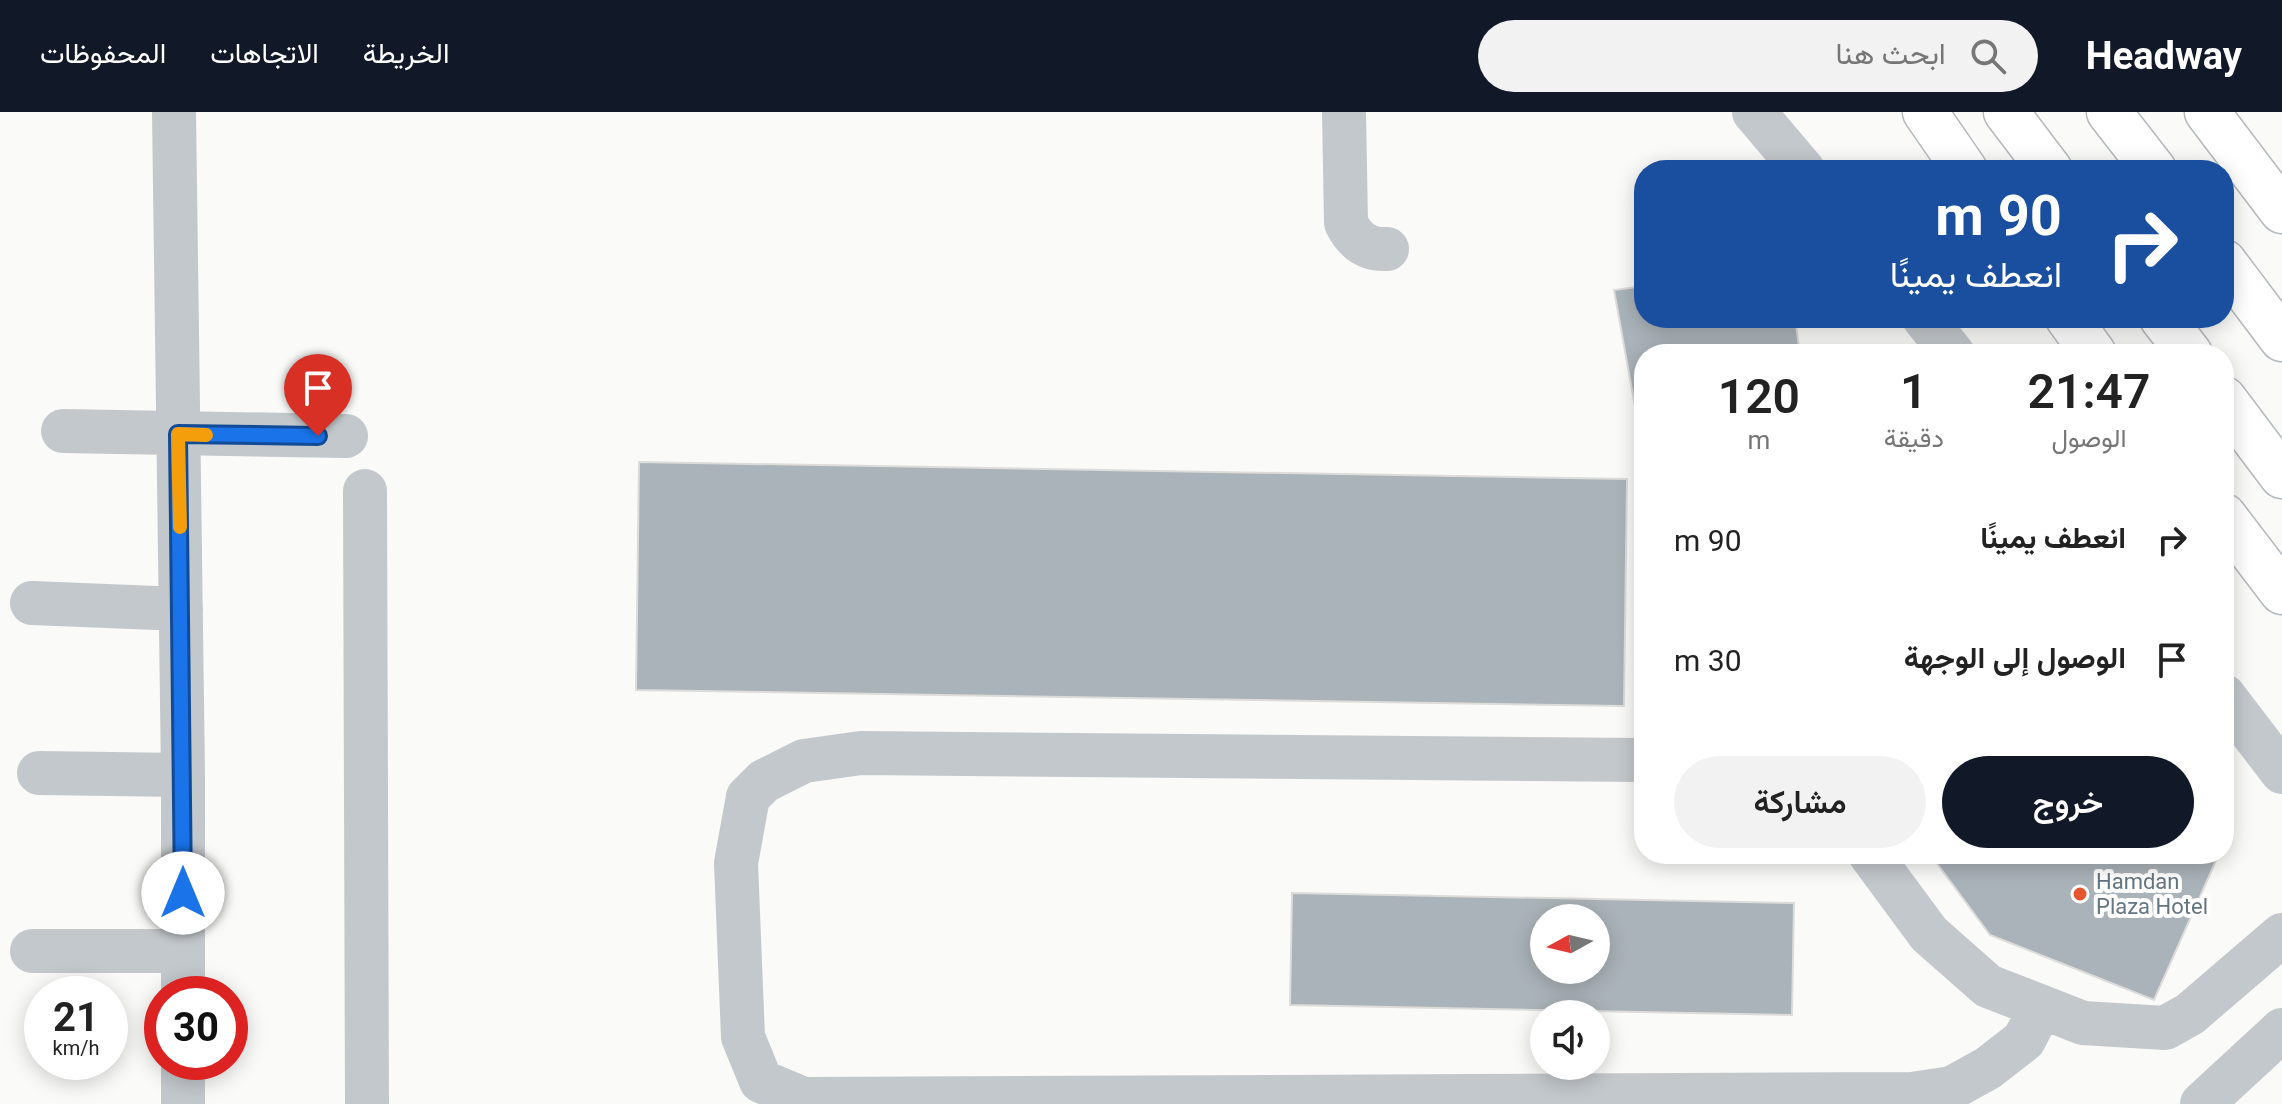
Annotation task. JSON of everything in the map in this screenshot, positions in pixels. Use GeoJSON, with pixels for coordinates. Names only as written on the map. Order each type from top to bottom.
{"type":"FeatureCollection","features":[{"type":"Feature","properties":{"kind":"highway"},"geometry":{"type":"LineString","coordinates":[[1925,112],[1958,160]]}},
{"type":"Feature","properties":{"kind":"highway"},"geometry":{"type":"LineString","coordinates":[[2006,112],[2042,160]]}},
{"type":"Feature","properties":{"kind":"highway"},"geometry":{"type":"LineString","coordinates":[[2109,112],[2146,160]]}},
{"type":"Feature","properties":{"kind":"highway"},"geometry":{"type":"LineString","coordinates":[[2207,112],[2282,211]]}},
{"type":"Feature","properties":{"kind":"highway"},"geometry":{"type":"LineString","coordinates":[[2234,275],[2282,339]]}},
{"type":"Feature","properties":{"kind":"highway"},"geometry":{"type":"LineString","coordinates":[[2170,328],[2182,344]]}},
{"type":"Feature","properties":{"kind":"highway"},"geometry":{"type":"LineString","coordinates":[[2234,412],[2282,476]]}},
{"type":"Feature","properties":{"kind":"highway"},"geometry":{"type":"LineString","coordinates":[[2234,529],[2282,592]]}},
{"type":"Feature","properties":{"kind":"street"},"geometry":{"type":"LineString","coordinates":[[174,112],[183,775],[183,976]]}},
{"type":"Feature","properties":{"kind":"street"},"geometry":{"type":"LineString","coordinates":[[1344,112],[1346,223],[1360,242],[1374,249],[1387,249]]}},
{"type":"Feature","properties":{"kind":"street"},"geometry":{"type":"LineString","coordinates":[[1754,112],[1795,160]]}},
{"type":"Feature","properties":{"kind":"street"},"geometry":{"type":"LineString","coordinates":[[1932,328],[1945,344]]}},
{"type":"Feature","properties":{"kind":"street"},"geometry":{"type":"LineString","coordinates":[[63,431],[346,436]]}},
{"type":"Feature","properties":{"kind":"street"},"geometry":{"type":"LineString","coordinates":[[365,491],[367,1104]]}},
{"type":"Feature","properties":{"kind":"street"},"geometry":{"type":"LineString","coordinates":[[32,603],[181,609]]}},
{"type":"Feature","properties":{"kind":"street"},"geometry":{"type":"LineString","coordinates":[[2234,709],[2282,772]]}},
{"type":"Feature","properties":{"kind":"street"},"geometry":{"type":"LineString","coordinates":[[1634,760],[861,753],[804,761],[764,781],[748,797],[741,823],[736,863],[743,1037],[761,1081],[803,1099],[1912,1094],[1952,1088],[1988,1068],[2024,1040],[2041,1007]]}},
{"type":"Feature","properties":{"kind":"street"},"geometry":{"type":"LineString","coordinates":[[39,773],[183,775]]}},
{"type":"Feature","properties":{"kind":"street"},"geometry":{"type":"LineString","coordinates":[[1877,864],[1929,934],[1988,986],[2083,1023],[2165,1028],[2190,1014],[2282,935]]}},
{"type":"Feature","properties":{"kind":"street"},"geometry":{"type":"LineString","coordinates":[[32,951],[182,951]]}},
{"type":"Feature","properties":{"kind":"street"},"geometry":{"type":"LineString","coordinates":[[2202,1104],[2282,1030]]}},
{"type":"Feature","properties":{"kind":"street"},"geometry":{"type":"LineString","coordinates":[[183,1080],[183,1104]]}},
{"type":"Feature","properties":{"kind":"building"},"geometry":{"type":"Polygon","coordinates":[[[1634,287],[1634,328],[1796,328],[1799,344],[1634,344],[1634,401],[1614,290],[1634,287]]]}},
{"type":"Feature","properties":{"kind":"building"},"geometry":{"type":"Polygon","coordinates":[[[639,462],[1627,479],[1624,706],[636,690],[639,462]]]}},
{"type":"Feature","properties":{"kind":"building","name":"Hamdan Plaza Hotel"},"geometry":{"type":"Polygon","coordinates":[[[1937,864],[2215,864],[2154,1000],[1990,935],[1937,864]]]}},
{"type":"Feature","properties":{"kind":"building"},"geometry":{"type":"Polygon","coordinates":[[[1292,893],[1794,903],[1792,1015],[1610,1011],[1610,1000],[1530,1000],[1530,1010],[1290,1005],[1292,893]]]}},
{"type":"Feature","properties":{"kind":"slow traffic"},"geometry":{"type":"LineString","coordinates":[[180,527],[178,434],[206,435]]}},
{"type":"Feature","properties":{"kind":"place","name":"Hamdan Plaza Hotel"},"geometry":{"type":"Point","coordinates":[2080,894]}},
{"type":"Feature","properties":{"kind":"route"},"geometry":{"type":"LineString","coordinates":[[183,893],[178,434],[318,436]]}}]}
